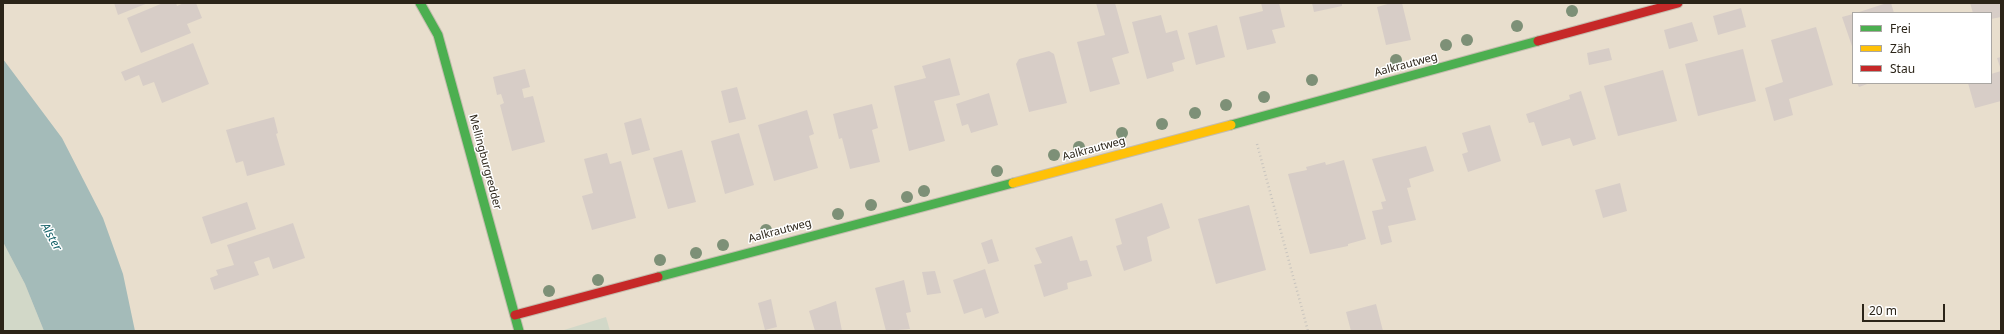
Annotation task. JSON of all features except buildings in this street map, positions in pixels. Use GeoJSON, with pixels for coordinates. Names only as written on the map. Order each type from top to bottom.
{"type":"FeatureCollection","features":[{"type":"Feature","properties":{"kind":"street","name":"Mellingburgredder"},"geometry":{"type":"LineString","coordinates":[[420,3],[438,35],[519,331]]}},
{"type":"Feature","properties":{"kind":"street","name":"Aalkrautweg"},"geometry":{"type":"LineString","coordinates":[[515,315],[1251,120],[1678,3]]}},
{"type":"Feature","properties":{"kind":"path"},"geometry":{"type":"LineString","coordinates":[[1251,120],[1308,331]]}},
{"type":"Feature","properties":{"kind":"green space"},"geometry":{"type":"Polygon","coordinates":[[[3,242],[25,284],[44,331],[3,331],[3,242]]]}},
{"type":"Feature","properties":{"kind":"green space"},"geometry":{"type":"Polygon","coordinates":[[[606,317],[610,331],[563,331],[564,330],[606,317]]]}},
{"type":"Feature","properties":{"kind":"water","name":"Alster"},"geometry":{"type":"Polygon","coordinates":[[[3,59],[62,138],[103,218],[123,274],[135,331],[44,331],[25,284],[3,242],[3,59]]]}},
{"type":"Feature","properties":{"kind":"traffic: fast"},"geometry":{"type":"LineString","coordinates":[[420,3],[438,35],[519,331]]}},
{"type":"Feature","properties":{"kind":"traffic: fast"},"geometry":{"type":"LineString","coordinates":[[1231,125],[1538,41]]}},
{"type":"Feature","properties":{"kind":"traffic: fast"},"geometry":{"type":"LineString","coordinates":[[658,277],[1013,183]]}},
{"type":"Feature","properties":{"kind":"traffic: slow"},"geometry":{"type":"LineString","coordinates":[[1013,183],[1231,125]]}},
{"type":"Feature","properties":{"kind":"traffic: jam"},"geometry":{"type":"LineString","coordinates":[[1538,41],[1678,3]]}},
{"type":"Feature","properties":{"kind":"traffic: jam"},"geometry":{"type":"LineString","coordinates":[[515,315],[658,277]]}}]}
